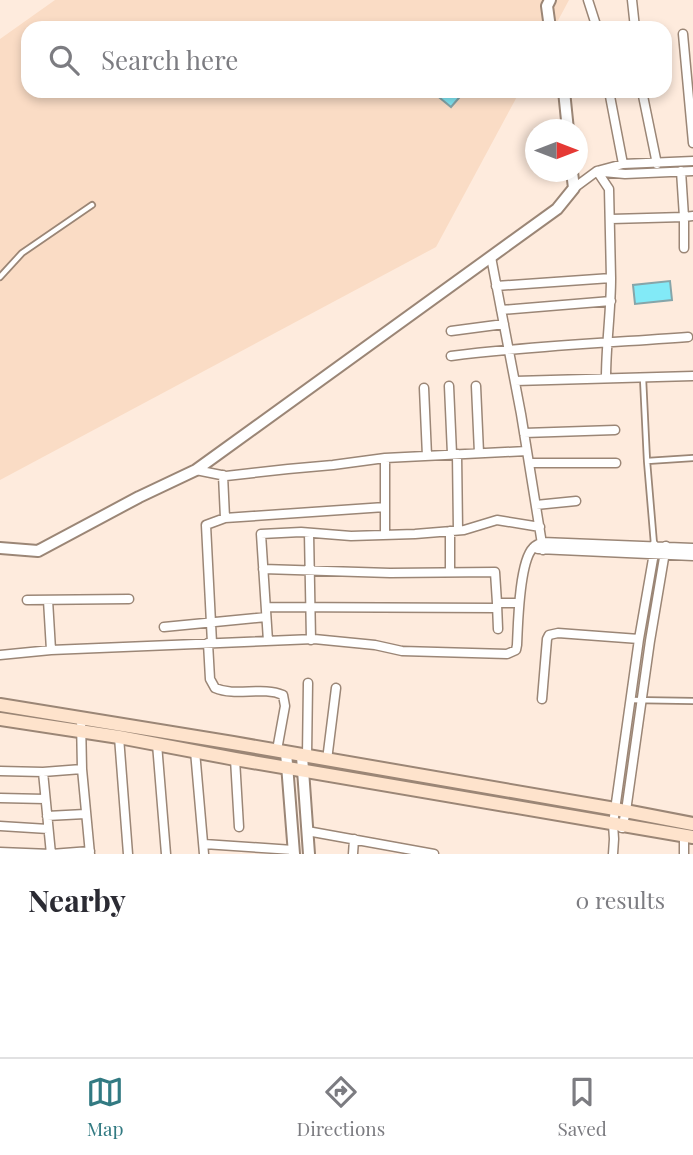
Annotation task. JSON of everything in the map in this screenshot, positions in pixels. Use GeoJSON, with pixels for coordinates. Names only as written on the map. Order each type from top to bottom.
{"type":"FeatureCollection","features":[{"type":"Feature","properties":{"kind":"main road"},"geometry":{"type":"LineString","coordinates":[[0,705],[119,737],[234,759],[689,836]]}},
{"type":"Feature","properties":{"kind":"main road"},"geometry":{"type":"LineString","coordinates":[[0,719],[81,725],[281,751],[693,824]]}},
{"type":"Feature","properties":{"kind":"street"},"geometry":{"type":"LineString","coordinates":[[549,21],[547,6],[550,0]]}},
{"type":"Feature","properties":{"kind":"street"},"geometry":{"type":"LineString","coordinates":[[588,0],[595,21]]}},
{"type":"Feature","properties":{"kind":"street"},"geometry":{"type":"LineString","coordinates":[[632,0],[634,21]]}},
{"type":"Feature","properties":{"kind":"street"},"geometry":{"type":"LineString","coordinates":[[683,34],[693,143]]}},
{"type":"Feature","properties":{"kind":"street"},"geometry":{"type":"LineString","coordinates":[[565,98],[567,119]]}},
{"type":"Feature","properties":{"kind":"street"},"geometry":{"type":"LineString","coordinates":[[610,98],[623,163]]}},
{"type":"Feature","properties":{"kind":"street"},"geometry":{"type":"LineString","coordinates":[[643,98],[657,163]]}},
{"type":"Feature","properties":{"kind":"street"},"geometry":{"type":"LineString","coordinates":[[0,548],[38,551],[196,470],[557,209],[574,188],[597,171],[623,163],[693,161]]}},
{"type":"Feature","properties":{"kind":"street"},"geometry":{"type":"LineString","coordinates":[[597,171],[625,174],[693,171]]}},
{"type":"Feature","properties":{"kind":"street"},"geometry":{"type":"LineString","coordinates":[[597,171],[609,189],[611,219],[611,301],[606,344],[606,378]]}},
{"type":"Feature","properties":{"kind":"street"},"geometry":{"type":"LineString","coordinates":[[681,171],[688,217],[684,248]]}},
{"type":"Feature","properties":{"kind":"street"},"geometry":{"type":"LineString","coordinates":[[573,182],[574,188]]}},
{"type":"Feature","properties":{"kind":"street"},"geometry":{"type":"LineString","coordinates":[[611,219],[688,217]]}},
{"type":"Feature","properties":{"kind":"street"},"geometry":{"type":"LineString","coordinates":[[491,257],[543,546]]}},
{"type":"Feature","properties":{"kind":"street"},"geometry":{"type":"LineString","coordinates":[[496,286],[611,278]]}},
{"type":"Feature","properties":{"kind":"street"},"geometry":{"type":"LineString","coordinates":[[501,310],[611,301]]}},
{"type":"Feature","properties":{"kind":"street"},"geometry":{"type":"LineString","coordinates":[[451,331],[504,324]]}},
{"type":"Feature","properties":{"kind":"street"},"geometry":{"type":"LineString","coordinates":[[451,356],[508,349],[688,337]]}},
{"type":"Feature","properties":{"kind":"street"},"geometry":{"type":"LineString","coordinates":[[515,381],[693,376]]}},
{"type":"Feature","properties":{"kind":"street"},"geometry":{"type":"LineString","coordinates":[[449,386],[455,454],[454,531],[450,572]]}},
{"type":"Feature","properties":{"kind":"street"},"geometry":{"type":"LineString","coordinates":[[475,386],[479,453]]}},
{"type":"Feature","properties":{"kind":"street"},"geometry":{"type":"LineString","coordinates":[[424,388],[428,456]]}},
{"type":"Feature","properties":{"kind":"street"},"geometry":{"type":"LineString","coordinates":[[524,433],[615,430]]}},
{"type":"Feature","properties":{"kind":"street"},"geometry":{"type":"LineString","coordinates":[[196,470],[223,475],[385,458],[527,451]]}},
{"type":"Feature","properties":{"kind":"street"},"geometry":{"type":"LineString","coordinates":[[385,458],[385,535]]}},
{"type":"Feature","properties":{"kind":"street"},"geometry":{"type":"LineString","coordinates":[[529,463],[616,463]]}},
{"type":"Feature","properties":{"kind":"street"},"geometry":{"type":"LineString","coordinates":[[223,475],[225,518]]}},
{"type":"Feature","properties":{"kind":"street"},"geometry":{"type":"LineString","coordinates":[[536,505],[576,502]]}},
{"type":"Feature","properties":{"kind":"street"},"geometry":{"type":"LineString","coordinates":[[204,844],[293,852],[287,767],[281,751],[285,706],[283,695],[275,692],[227,691],[215,688],[210,679],[211,622],[206,524],[225,518],[385,507]]}},
{"type":"Feature","properties":{"kind":"street"},"geometry":{"type":"LineString","coordinates":[[268,641],[261,534],[351,536],[454,531],[497,520],[540,527]]}},
{"type":"Feature","properties":{"kind":"street"},"geometry":{"type":"LineString","coordinates":[[309,533],[311,640]]}},
{"type":"Feature","properties":{"kind":"street"},"geometry":{"type":"LineString","coordinates":[[0,655],[51,650],[311,640],[374,645],[402,651],[507,654],[516,650],[519,603],[525,568],[532,549],[543,546],[654,549],[693,556]]}},
{"type":"Feature","properties":{"kind":"street"},"geometry":{"type":"LineString","coordinates":[[666,550],[693,548]]}},
{"type":"Feature","properties":{"kind":"street"},"geometry":{"type":"LineString","coordinates":[[613,854],[620,810],[630,700],[654,549]]}},
{"type":"Feature","properties":{"kind":"street"},"geometry":{"type":"LineString","coordinates":[[620,810],[642,700],[666,550]]}},
{"type":"Feature","properties":{"kind":"street"},"geometry":{"type":"LineString","coordinates":[[263,569],[390,573],[495,572],[498,629]]}},
{"type":"Feature","properties":{"kind":"street"},"geometry":{"type":"LineString","coordinates":[[27,600],[129,599]]}},
{"type":"Feature","properties":{"kind":"street"},"geometry":{"type":"LineString","coordinates":[[48,600],[51,650]]}},
{"type":"Feature","properties":{"kind":"street"},"geometry":{"type":"LineString","coordinates":[[164,627],[310,608],[497,606],[519,603]]}},
{"type":"Feature","properties":{"kind":"street"},"geometry":{"type":"LineString","coordinates":[[542,699],[547,639],[550,635],[558,633],[639,639]]}},
{"type":"Feature","properties":{"kind":"street"},"geometry":{"type":"LineString","coordinates":[[308,683],[303,770],[309,854]]}},
{"type":"Feature","properties":{"kind":"street"},"geometry":{"type":"LineString","coordinates":[[327,760],[335,688]]}},
{"type":"Feature","properties":{"kind":"street"},"geometry":{"type":"LineString","coordinates":[[0,852],[90,853],[85,814],[81,725]]}},
{"type":"Feature","properties":{"kind":"street"},"geometry":{"type":"LineString","coordinates":[[119,737],[128,854]]}},
{"type":"Feature","properties":{"kind":"street"},"geometry":{"type":"LineString","coordinates":[[157,744],[166,854]]}},
{"type":"Feature","properties":{"kind":"street"},"geometry":{"type":"LineString","coordinates":[[195,751],[204,854]]}},
{"type":"Feature","properties":{"kind":"street"},"geometry":{"type":"LineString","coordinates":[[234,759],[239,827]]}},
{"type":"Feature","properties":{"kind":"street"},"geometry":{"type":"LineString","coordinates":[[0,771],[82,769]]}},
{"type":"Feature","properties":{"kind":"street"},"geometry":{"type":"LineString","coordinates":[[43,772],[51,854]]}},
{"type":"Feature","properties":{"kind":"street"},"geometry":{"type":"LineString","coordinates":[[0,798],[45,799]]}},
{"type":"Feature","properties":{"kind":"street"},"geometry":{"type":"LineString","coordinates":[[47,816],[85,814]]}},
{"type":"Feature","properties":{"kind":"street"},"geometry":{"type":"LineString","coordinates":[[0,826],[48,830]]}},
{"type":"Feature","properties":{"kind":"street"},"geometry":{"type":"LineString","coordinates":[[307,831],[354,839],[383,849],[434,854]]}},
{"type":"Feature","properties":{"kind":"street"},"geometry":{"type":"LineString","coordinates":[[684,854],[689,836]]}},
{"type":"Feature","properties":{"kind":"street"},"geometry":{"type":"LineString","coordinates":[[353,854],[354,839]]}},
{"type":"Feature","properties":{"kind":"lane"},"geometry":{"type":"LineString","coordinates":[[0,277],[22,253],[92,205]]}},
{"type":"Feature","properties":{"kind":"lane"},"geometry":{"type":"LineString","coordinates":[[643,377],[654,549]]}},
{"type":"Feature","properties":{"kind":"lane"},"geometry":{"type":"LineString","coordinates":[[647,461],[693,458]]}},
{"type":"Feature","properties":{"kind":"lane"},"geometry":{"type":"LineString","coordinates":[[630,700],[693,701]]}},
{"type":"Feature","properties":{"kind":"shaded area"},"geometry":{"type":"Polygon","coordinates":[[[55,0],[569,0],[558,21],[25,21],[55,0]]]}},
{"type":"Feature","properties":{"kind":"shaded area"},"geometry":{"type":"Polygon","coordinates":[[[21,24],[21,98],[516,98],[436,247],[0,480],[0,39],[21,24]]]}},
{"type":"Feature","properties":{"kind":"building"},"geometry":{"type":"Polygon","coordinates":[[[440,98],[459,98],[451,107],[440,98]]]}},
{"type":"Feature","properties":{"kind":"building"},"geometry":{"type":"Polygon","coordinates":[[[670,281],[672,300],[635,304],[633,285],[670,281]]]}}]}
